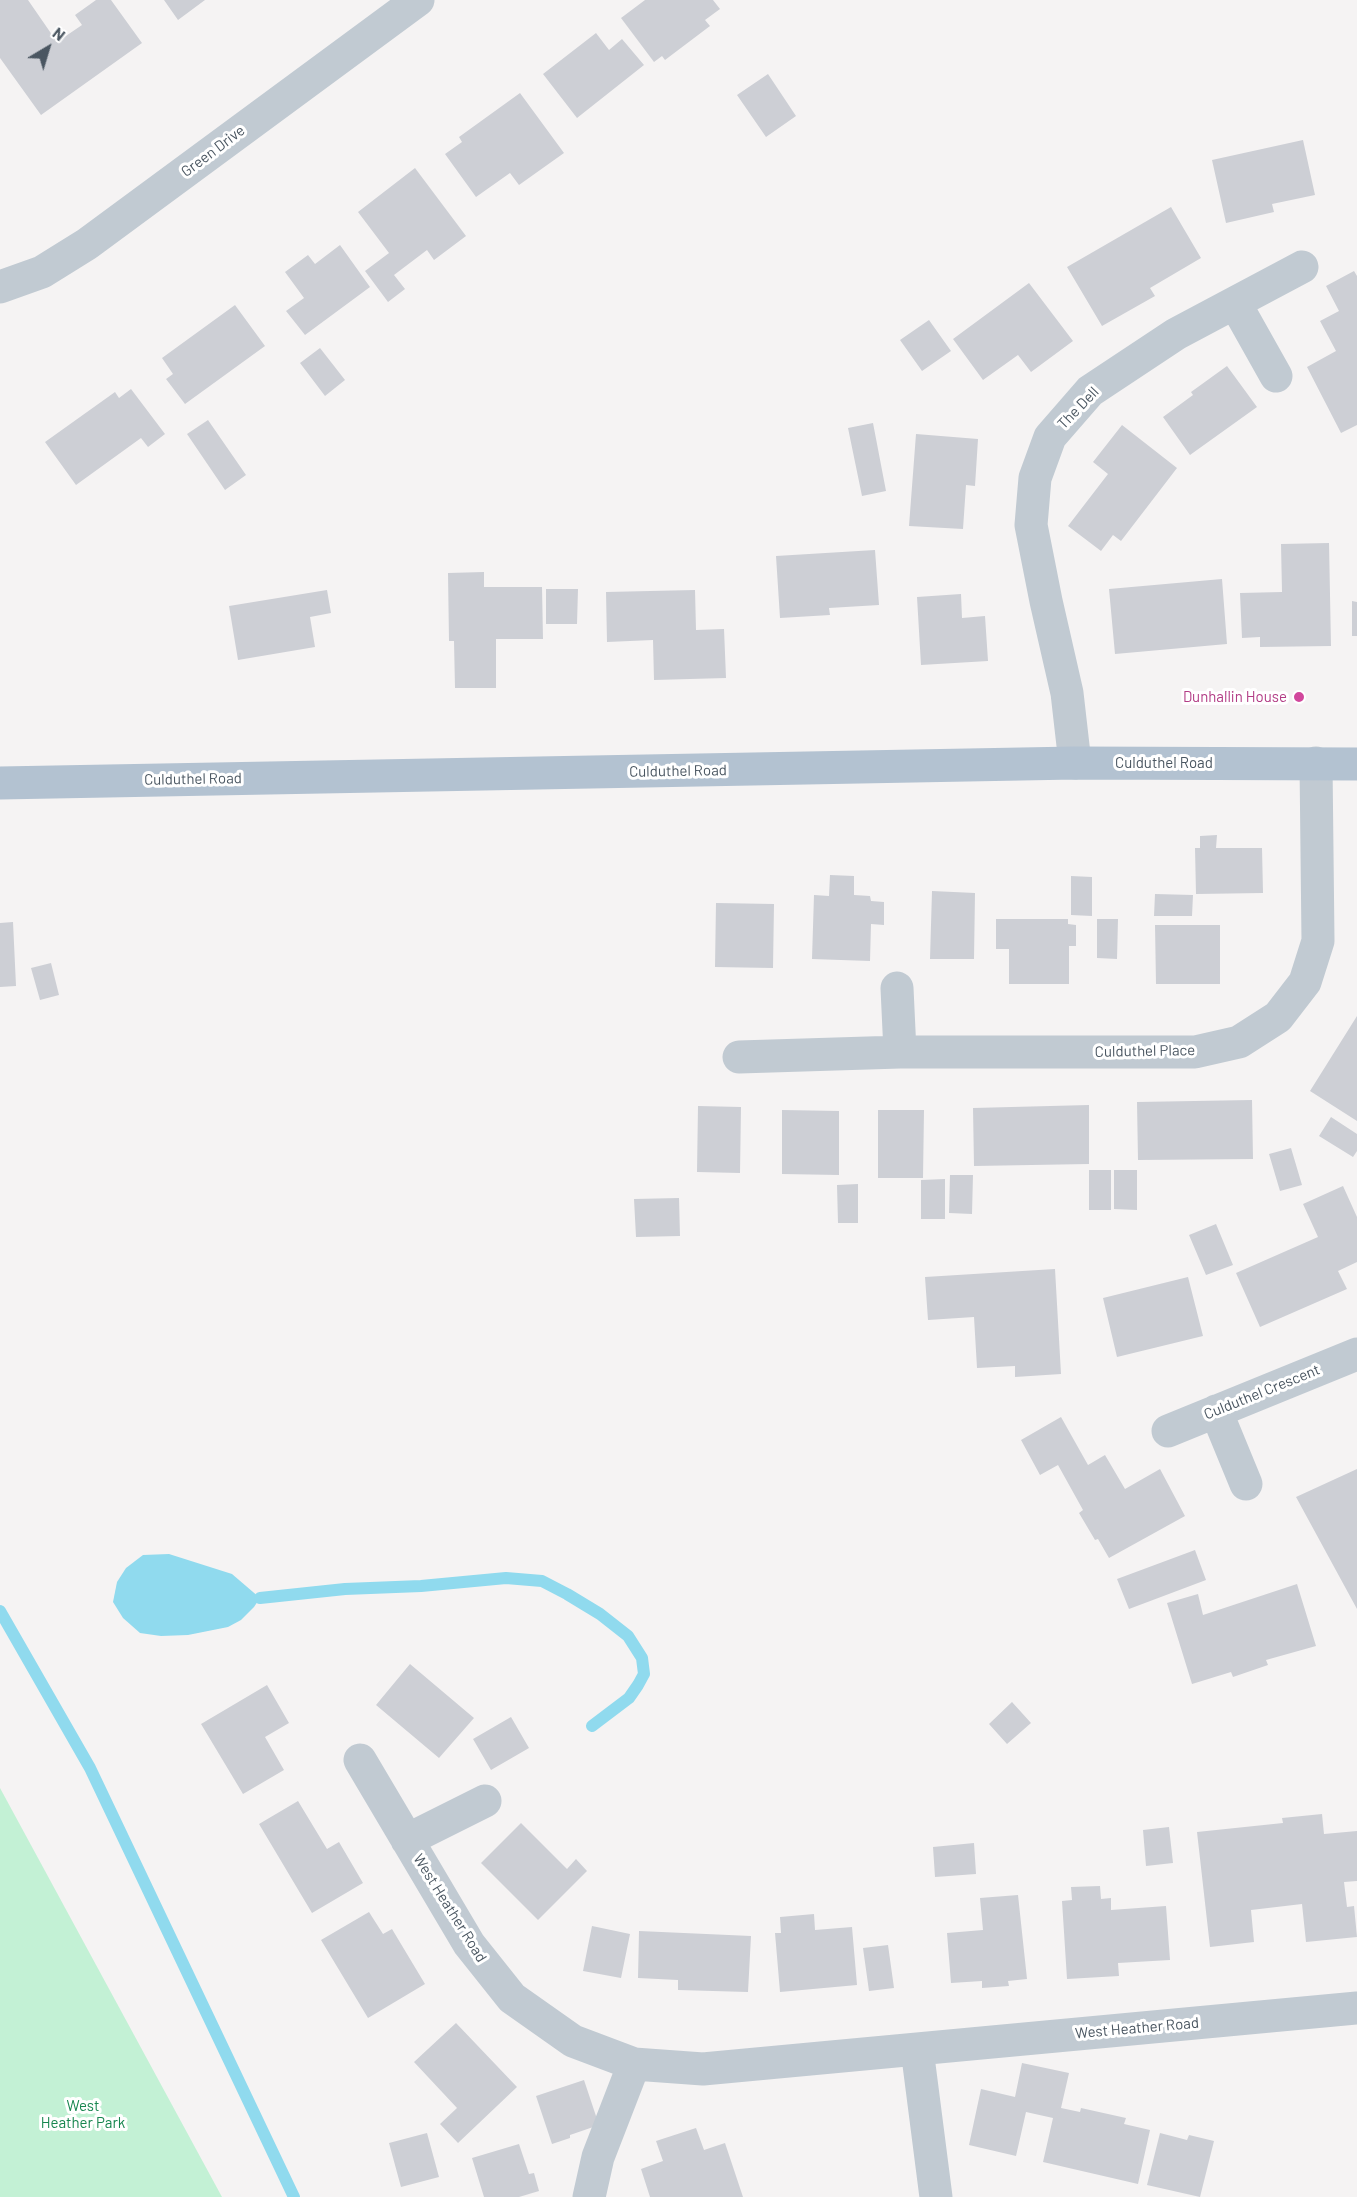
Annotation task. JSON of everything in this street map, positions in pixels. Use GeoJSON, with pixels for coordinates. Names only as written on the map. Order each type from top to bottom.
{"type":"FeatureCollection","features":[{"type":"Feature","properties":{"kind":"main road","name":"Culduthel Road"},"geometry":{"type":"LineString","coordinates":[[0,783],[1075,764],[1357,764]]}},
{"type":"Feature","properties":{"kind":"street","name":"Green Drive"},"geometry":{"type":"LineString","coordinates":[[0,286],[42,272],[87,244],[418,0]]}},
{"type":"Feature","properties":{"kind":"street","name":"The Dell"},"geometry":{"type":"LineString","coordinates":[[1075,764],[1067,693],[1031,525],[1035,478],[1050,437],[1090,391],[1176,334],[1302,267]]}},
{"type":"Feature","properties":{"kind":"street"},"geometry":{"type":"LineString","coordinates":[[1235,303],[1276,376]]}},
{"type":"Feature","properties":{"kind":"street","name":"Culduthel Place"},"geometry":{"type":"LineString","coordinates":[[739,1057],[900,1052],[1195,1052],[1239,1042],[1278,1017],[1305,982],[1318,941],[1316,763]]}},
{"type":"Feature","properties":{"kind":"street"},"geometry":{"type":"LineString","coordinates":[[897,988],[900,1052]]}},
{"type":"Feature","properties":{"kind":"street","name":"Culduthel Crescent"},"geometry":{"type":"LineString","coordinates":[[1167,1431],[1357,1354]]}},
{"type":"Feature","properties":{"kind":"street"},"geometry":{"type":"LineString","coordinates":[[1216,1411],[1246,1484]]}},
{"type":"Feature","properties":{"kind":"street","name":"West Heather Road"},"geometry":{"type":"LineString","coordinates":[[360,1760],[469,1944],[512,1998],[573,2041],[634,2064],[703,2069],[1357,2008]]}},
{"type":"Feature","properties":{"kind":"street"},"geometry":{"type":"LineString","coordinates":[[407,1840],[485,1801]]}},
{"type":"Feature","properties":{"kind":"street"},"geometry":{"type":"LineString","coordinates":[[917,2049],[936,2197]]}},
{"type":"Feature","properties":{"kind":"street"},"geometry":{"type":"LineString","coordinates":[[590,2197],[598,2157],[634,2064]]}},
{"type":"Feature","properties":{"kind":"green space","name":"West Heather Park"},"geometry":{"type":"Polygon","coordinates":[[[0,1788],[222,2197],[0,2197],[0,1788]]]}},
{"type":"Feature","properties":{"kind":"water"},"geometry":{"type":"Polygon","coordinates":[[[169,1554],[232,1574],[260,1598],[241,1620],[228,1627],[188,1635],[161,1636],[140,1633],[123,1618],[113,1602],[117,1582],[126,1568],[143,1555],[169,1554]]]}},
{"type":"Feature","properties":{"kind":"building"},"geometry":{"type":"Polygon","coordinates":[[[0,0],[28,0],[57,42],[82,25],[75,15],[96,0],[111,0],[142,43],[41,115],[0,58],[0,0]]]}},
{"type":"Feature","properties":{"kind":"building"},"geometry":{"type":"Polygon","coordinates":[[[164,0],[205,0],[178,20],[164,0]]]}},
{"type":"Feature","properties":{"kind":"building"},"geometry":{"type":"Polygon","coordinates":[[[645,0],[713,0],[720,9],[705,20],[710,26],[665,60],[662,56],[654,62],[621,18],[645,0]]]}},
{"type":"Feature","properties":{"kind":"building"},"geometry":{"type":"Polygon","coordinates":[[[596,33],[609,50],[622,39],[644,65],[577,118],[543,74],[596,33]]]}},
{"type":"Feature","properties":{"kind":"building"},"geometry":{"type":"Polygon","coordinates":[[[768,74],[796,116],[766,137],[737,95],[768,74]]]}},
{"type":"Feature","properties":{"kind":"building"},"geometry":{"type":"Polygon","coordinates":[[[520,93],[564,153],[519,185],[510,173],[476,197],[445,154],[462,142],[459,137],[520,93]]]}},
{"type":"Feature","properties":{"kind":"building"},"geometry":{"type":"Polygon","coordinates":[[[1303,140],[1315,195],[1272,204],[1274,212],[1226,223],[1212,160],[1303,140]]]}},
{"type":"Feature","properties":{"kind":"building"},"geometry":{"type":"Polygon","coordinates":[[[415,168],[466,236],[434,260],[427,250],[394,275],[405,289],[388,302],[365,271],[389,253],[358,212],[415,168]]]}},
{"type":"Feature","properties":{"kind":"building"},"geometry":{"type":"Polygon","coordinates":[[[1171,207],[1201,258],[1150,288],[1155,296],[1102,326],[1067,267],[1171,207]]]}},
{"type":"Feature","properties":{"kind":"building"},"geometry":{"type":"Polygon","coordinates":[[[340,245],[370,287],[305,335],[286,311],[304,298],[285,272],[308,255],[315,264],[340,245]]]}},
{"type":"Feature","properties":{"kind":"building"},"geometry":{"type":"Polygon","coordinates":[[[1354,271],[1357,276],[1357,425],[1341,433],[1307,367],[1336,351],[1320,321],[1339,311],[1326,286],[1354,271]]]}},
{"type":"Feature","properties":{"kind":"building"},"geometry":{"type":"Polygon","coordinates":[[[1029,283],[1073,341],[1031,372],[1018,355],[983,380],[953,339],[1029,283]]]}},
{"type":"Feature","properties":{"kind":"building"},"geometry":{"type":"Polygon","coordinates":[[[235,305],[265,346],[185,404],[166,379],[173,374],[162,358],[235,305]]]}},
{"type":"Feature","properties":{"kind":"building"},"geometry":{"type":"Polygon","coordinates":[[[929,320],[951,351],[922,371],[900,340],[929,320]]]}},
{"type":"Feature","properties":{"kind":"building"},"geometry":{"type":"Polygon","coordinates":[[[320,348],[345,380],[325,396],[300,363],[320,348]]]}},
{"type":"Feature","properties":{"kind":"building"},"geometry":{"type":"Polygon","coordinates":[[[1227,366],[1257,407],[1190,455],[1163,417],[1193,395],[1191,392],[1227,366]]]}},
{"type":"Feature","properties":{"kind":"building"},"geometry":{"type":"Polygon","coordinates":[[[131,389],[165,434],[148,447],[141,438],[76,485],[45,442],[115,392],[119,398],[131,389]]]}},
{"type":"Feature","properties":{"kind":"building"},"geometry":{"type":"Polygon","coordinates":[[[208,420],[246,475],[225,490],[187,434],[208,420]]]}},
{"type":"Feature","properties":{"kind":"building"},"geometry":{"type":"Polygon","coordinates":[[[873,423],[886,491],[862,496],[848,428],[873,423]]]}},
{"type":"Feature","properties":{"kind":"building"},"geometry":{"type":"Polygon","coordinates":[[[1122,425],[1177,468],[1121,541],[1113,535],[1101,551],[1068,526],[1108,474],[1093,462],[1122,425]]]}},
{"type":"Feature","properties":{"kind":"building"},"geometry":{"type":"Polygon","coordinates":[[[916,434],[978,439],[975,486],[966,485],[963,529],[909,526],[916,434]]]}},
{"type":"Feature","properties":{"kind":"building"},"geometry":{"type":"Polygon","coordinates":[[[1329,543],[1331,646],[1260,647],[1260,637],[1242,638],[1240,593],[1282,592],[1281,544],[1329,543]]]}},
{"type":"Feature","properties":{"kind":"building"},"geometry":{"type":"Polygon","coordinates":[[[875,550],[879,605],[829,608],[830,615],[780,618],[776,556],[875,550]]]}},
{"type":"Feature","properties":{"kind":"building"},"geometry":{"type":"Polygon","coordinates":[[[484,572],[484,587],[542,587],[543,639],[496,639],[496,688],[455,688],[454,641],[449,641],[448,573],[484,572]]]}},
{"type":"Feature","properties":{"kind":"building"},"geometry":{"type":"Polygon","coordinates":[[[1222,579],[1227,644],[1115,654],[1109,589],[1222,579]]]}},
{"type":"Feature","properties":{"kind":"building"},"geometry":{"type":"Polygon","coordinates":[[[546,589],[578,589],[577,624],[546,624],[546,589]]]}},
{"type":"Feature","properties":{"kind":"building"},"geometry":{"type":"Polygon","coordinates":[[[327,590],[331,613],[310,617],[315,647],[238,660],[229,606],[327,590]]]}},
{"type":"Feature","properties":{"kind":"building"},"geometry":{"type":"Polygon","coordinates":[[[695,590],[696,630],[724,629],[726,678],[654,680],[653,640],[607,642],[606,592],[695,590]]]}},
{"type":"Feature","properties":{"kind":"building"},"geometry":{"type":"Polygon","coordinates":[[[961,594],[962,618],[985,616],[988,661],[921,665],[917,597],[961,594]]]}},
{"type":"Feature","properties":{"kind":"building"},"geometry":{"type":"Polygon","coordinates":[[[1352,601],[1357,602],[1357,636],[1352,636],[1352,601]]]}},
{"type":"Feature","properties":{"kind":"building"},"geometry":{"type":"Polygon","coordinates":[[[1217,835],[1216,848],[1262,848],[1263,893],[1196,894],[1195,848],[1200,848],[1200,836],[1217,835]]]}},
{"type":"Feature","properties":{"kind":"building"},"geometry":{"type":"Polygon","coordinates":[[[830,875],[854,876],[854,895],[870,896],[871,901],[884,902],[884,925],[871,924],[870,961],[812,959],[814,895],[829,896],[830,875]]]}},
{"type":"Feature","properties":{"kind":"building"},"geometry":{"type":"Polygon","coordinates":[[[1071,876],[1092,877],[1092,916],[1071,915],[1071,876]]]}},
{"type":"Feature","properties":{"kind":"building"},"geometry":{"type":"Polygon","coordinates":[[[932,891],[975,893],[974,959],[930,959],[932,891]]]}},
{"type":"Feature","properties":{"kind":"building"},"geometry":{"type":"Polygon","coordinates":[[[1155,894],[1193,895],[1192,916],[1154,916],[1155,894]]]}},
{"type":"Feature","properties":{"kind":"building"},"geometry":{"type":"Polygon","coordinates":[[[716,903],[774,904],[773,968],[715,967],[716,903]]]}},
{"type":"Feature","properties":{"kind":"building"},"geometry":{"type":"Polygon","coordinates":[[[996,919],[1068,919],[1068,924],[1076,925],[1076,946],[1069,946],[1069,984],[1009,984],[1009,949],[996,949],[996,919]]]}},
{"type":"Feature","properties":{"kind":"building"},"geometry":{"type":"Polygon","coordinates":[[[1097,919],[1118,919],[1117,959],[1097,958],[1097,919]]]}},
{"type":"Feature","properties":{"kind":"building"},"geometry":{"type":"Polygon","coordinates":[[[13,922],[16,986],[0,987],[0,923],[13,922]]]}},
{"type":"Feature","properties":{"kind":"building"},"geometry":{"type":"Polygon","coordinates":[[[1155,925],[1220,925],[1220,984],[1156,984],[1155,925]]]}},
{"type":"Feature","properties":{"kind":"building"},"geometry":{"type":"Polygon","coordinates":[[[51,963],[59,995],[40,1000],[31,968],[51,963]]]}},
{"type":"Feature","properties":{"kind":"building"},"geometry":{"type":"Polygon","coordinates":[[[1357,1016],[1357,1121],[1310,1091],[1357,1016]]]}},
{"type":"Feature","properties":{"kind":"building"},"geometry":{"type":"Polygon","coordinates":[[[1252,1100],[1253,1159],[1138,1160],[1137,1102],[1252,1100]]]}},
{"type":"Feature","properties":{"kind":"building"},"geometry":{"type":"Polygon","coordinates":[[[1089,1105],[1089,1164],[974,1166],[973,1108],[1089,1105]]]}},
{"type":"Feature","properties":{"kind":"building"},"geometry":{"type":"Polygon","coordinates":[[[698,1106],[741,1107],[740,1173],[697,1172],[698,1106]]]}},
{"type":"Feature","properties":{"kind":"building"},"geometry":{"type":"Polygon","coordinates":[[[782,1110],[839,1111],[839,1175],[782,1174],[782,1110]]]}},
{"type":"Feature","properties":{"kind":"building"},"geometry":{"type":"Polygon","coordinates":[[[878,1110],[924,1110],[923,1178],[878,1178],[878,1110]]]}},
{"type":"Feature","properties":{"kind":"building"},"geometry":{"type":"Polygon","coordinates":[[[1331,1117],[1357,1134],[1357,1151],[1353,1157],[1319,1136],[1331,1117]]]}},
{"type":"Feature","properties":{"kind":"building"},"geometry":{"type":"Polygon","coordinates":[[[1291,1148],[1302,1185],[1280,1191],[1269,1154],[1291,1148]]]}},
{"type":"Feature","properties":{"kind":"building"},"geometry":{"type":"Polygon","coordinates":[[[1089,1170],[1111,1170],[1111,1210],[1089,1210],[1089,1170]]]}},
{"type":"Feature","properties":{"kind":"building"},"geometry":{"type":"Polygon","coordinates":[[[1114,1170],[1137,1170],[1137,1210],[1114,1209],[1114,1170]]]}},
{"type":"Feature","properties":{"kind":"building"},"geometry":{"type":"Polygon","coordinates":[[[950,1175],[973,1175],[972,1214],[949,1213],[950,1175]]]}},
{"type":"Feature","properties":{"kind":"building"},"geometry":{"type":"Polygon","coordinates":[[[945,1179],[945,1219],[921,1219],[921,1180],[945,1179]]]}},
{"type":"Feature","properties":{"kind":"building"},"geometry":{"type":"Polygon","coordinates":[[[858,1184],[858,1223],[838,1223],[837,1185],[858,1184]]]}},
{"type":"Feature","properties":{"kind":"building"},"geometry":{"type":"Polygon","coordinates":[[[1343,1186],[1357,1217],[1357,1262],[1338,1271],[1347,1289],[1260,1327],[1236,1273],[1318,1237],[1303,1204],[1343,1186]]]}},
{"type":"Feature","properties":{"kind":"building"},"geometry":{"type":"Polygon","coordinates":[[[679,1198],[680,1236],[636,1237],[634,1199],[679,1198]]]}},
{"type":"Feature","properties":{"kind":"building"},"geometry":{"type":"Polygon","coordinates":[[[1216,1224],[1233,1265],[1206,1275],[1189,1235],[1216,1224]]]}},
{"type":"Feature","properties":{"kind":"building"},"geometry":{"type":"Polygon","coordinates":[[[1055,1269],[1061,1374],[1015,1377],[1015,1366],[977,1368],[974,1317],[928,1320],[925,1277],[1055,1269]]]}},
{"type":"Feature","properties":{"kind":"building"},"geometry":{"type":"Polygon","coordinates":[[[1188,1277],[1203,1336],[1117,1357],[1103,1298],[1188,1277]]]}},
{"type":"Feature","properties":{"kind":"building"},"geometry":{"type":"Polygon","coordinates":[[[1061,1417],[1088,1465],[1105,1455],[1125,1489],[1160,1469],[1185,1516],[1109,1558],[1079,1513],[1083,1510],[1058,1465],[1040,1475],[1021,1440],[1061,1417]]]}},
{"type":"Feature","properties":{"kind":"building"},"geometry":{"type":"Polygon","coordinates":[[[1357,1469],[1357,1609],[1296,1497],[1357,1469]]]}},
{"type":"Feature","properties":{"kind":"building"},"geometry":{"type":"Polygon","coordinates":[[[1195,1550],[1206,1580],[1129,1609],[1117,1579],[1195,1550]]]}},
{"type":"Feature","properties":{"kind":"building"},"geometry":{"type":"Polygon","coordinates":[[[1297,1584],[1316,1646],[1266,1660],[1268,1665],[1233,1677],[1231,1672],[1192,1684],[1167,1603],[1198,1594],[1203,1615],[1297,1584]]]}},
{"type":"Feature","properties":{"kind":"building"},"geometry":{"type":"Polygon","coordinates":[[[410,1664],[474,1718],[439,1758],[376,1705],[410,1664]]]}},
{"type":"Feature","properties":{"kind":"building"},"geometry":{"type":"Polygon","coordinates":[[[267,1685],[289,1723],[265,1737],[284,1770],[243,1794],[201,1724],[267,1685]]]}},
{"type":"Feature","properties":{"kind":"building"},"geometry":{"type":"Polygon","coordinates":[[[1012,1702],[1031,1723],[1007,1744],[989,1724],[1012,1702]]]}},
{"type":"Feature","properties":{"kind":"building"},"geometry":{"type":"Polygon","coordinates":[[[511,1717],[529,1748],[491,1770],[473,1739],[511,1717]]]}},
{"type":"Feature","properties":{"kind":"building"},"geometry":{"type":"Polygon","coordinates":[[[298,1801],[327,1849],[339,1842],[363,1883],[312,1913],[259,1824],[298,1801]]]}},
{"type":"Feature","properties":{"kind":"building"},"geometry":{"type":"Polygon","coordinates":[[[1322,1814],[1324,1834],[1357,1831],[1357,1881],[1344,1882],[1347,1907],[1354,1906],[1357,1937],[1306,1942],[1302,1904],[1251,1910],[1254,1942],[1210,1947],[1197,1832],[1283,1823],[1282,1818],[1322,1814]]]}},
{"type":"Feature","properties":{"kind":"building"},"geometry":{"type":"Polygon","coordinates":[[[521,1823],[567,1869],[576,1859],[587,1871],[538,1920],[481,1863],[521,1823]]]}},
{"type":"Feature","properties":{"kind":"building"},"geometry":{"type":"Polygon","coordinates":[[[1169,1827],[1173,1863],[1146,1866],[1143,1830],[1169,1827]]]}},
{"type":"Feature","properties":{"kind":"building"},"geometry":{"type":"Polygon","coordinates":[[[974,1843],[976,1874],[935,1877],[933,1847],[974,1843]]]}},
{"type":"Feature","properties":{"kind":"building"},"geometry":{"type":"Polygon","coordinates":[[[1100,1886],[1101,1899],[1111,1898],[1111,1910],[1166,1906],[1170,1960],[1118,1963],[1119,1976],[1067,1979],[1062,1901],[1072,1900],[1071,1887],[1100,1886]]]}},
{"type":"Feature","properties":{"kind":"building"},"geometry":{"type":"Polygon","coordinates":[[[1018,1895],[1027,1979],[1008,1981],[1009,1986],[982,1988],[982,1981],[951,1983],[947,1933],[983,1930],[980,1898],[1018,1895]]]}},
{"type":"Feature","properties":{"kind":"building"},"geometry":{"type":"Polygon","coordinates":[[[369,1912],[383,1934],[392,1929],[425,1984],[368,2018],[321,1940],[369,1912]]]}},
{"type":"Feature","properties":{"kind":"building"},"geometry":{"type":"Polygon","coordinates":[[[814,1914],[815,1930],[852,1927],[857,1985],[780,1992],[775,1933],[781,1933],[780,1917],[814,1914]]]}},
{"type":"Feature","properties":{"kind":"building"},"geometry":{"type":"Polygon","coordinates":[[[592,1926],[630,1934],[621,1978],[583,1971],[592,1926]]]}},
{"type":"Feature","properties":{"kind":"building"},"geometry":{"type":"Polygon","coordinates":[[[639,1931],[751,1936],[748,1992],[678,1990],[678,1980],[638,1978],[639,1931]]]}},
{"type":"Feature","properties":{"kind":"building"},"geometry":{"type":"Polygon","coordinates":[[[888,1945],[894,1988],[869,1991],[863,1948],[888,1945]]]}},
{"type":"Feature","properties":{"kind":"building"},"geometry":{"type":"Polygon","coordinates":[[[456,2023],[517,2087],[458,2143],[440,2124],[457,2108],[414,2062],[456,2023]]]}},
{"type":"Feature","properties":{"kind":"building"},"geometry":{"type":"Polygon","coordinates":[[[1022,2063],[1069,2073],[1061,2108],[1080,2112],[1081,2108],[1126,2118],[1124,2124],[1150,2130],[1138,2184],[1043,2162],[1053,2118],[1026,2112],[1016,2156],[969,2145],[981,2089],[1015,2097],[1022,2063]]]}},
{"type":"Feature","properties":{"kind":"building"},"geometry":{"type":"Polygon","coordinates":[[[584,2080],[599,2125],[552,2144],[536,2096],[584,2080]]]}},
{"type":"Feature","properties":{"kind":"building"},"geometry":{"type":"Polygon","coordinates":[[[696,2128],[704,2150],[725,2143],[743,2197],[650,2197],[641,2169],[663,2161],[656,2141],[696,2128]]]}},
{"type":"Feature","properties":{"kind":"building"},"geometry":{"type":"Polygon","coordinates":[[[427,2133],[439,2177],[401,2187],[389,2143],[427,2133]]]}},
{"type":"Feature","properties":{"kind":"building"},"geometry":{"type":"Polygon","coordinates":[[[1160,2133],[1187,2140],[1189,2135],[1214,2141],[1200,2197],[1147,2185],[1160,2133]]]}},
{"type":"Feature","properties":{"kind":"building"},"geometry":{"type":"Polygon","coordinates":[[[519,2144],[529,2174],[534,2173],[539,2191],[519,2197],[484,2197],[472,2158],[519,2144]]]}},
{"type":"Feature","properties":{"kind":"waterway"},"geometry":{"type":"LineString","coordinates":[[260,1598],[345,1589],[421,1586],[506,1578],[542,1581],[600,1614],[628,1636],[642,1658],[644,1674],[629,1698],[592,1726]]}},
{"type":"Feature","properties":{"kind":"waterway"},"geometry":{"type":"LineString","coordinates":[[0,1611],[90,1768],[294,2197]]}},
{"type":"Feature","properties":{"kind":"place","name":"Dunhallin House"},"geometry":{"type":"Point","coordinates":[1299,697]}}]}
